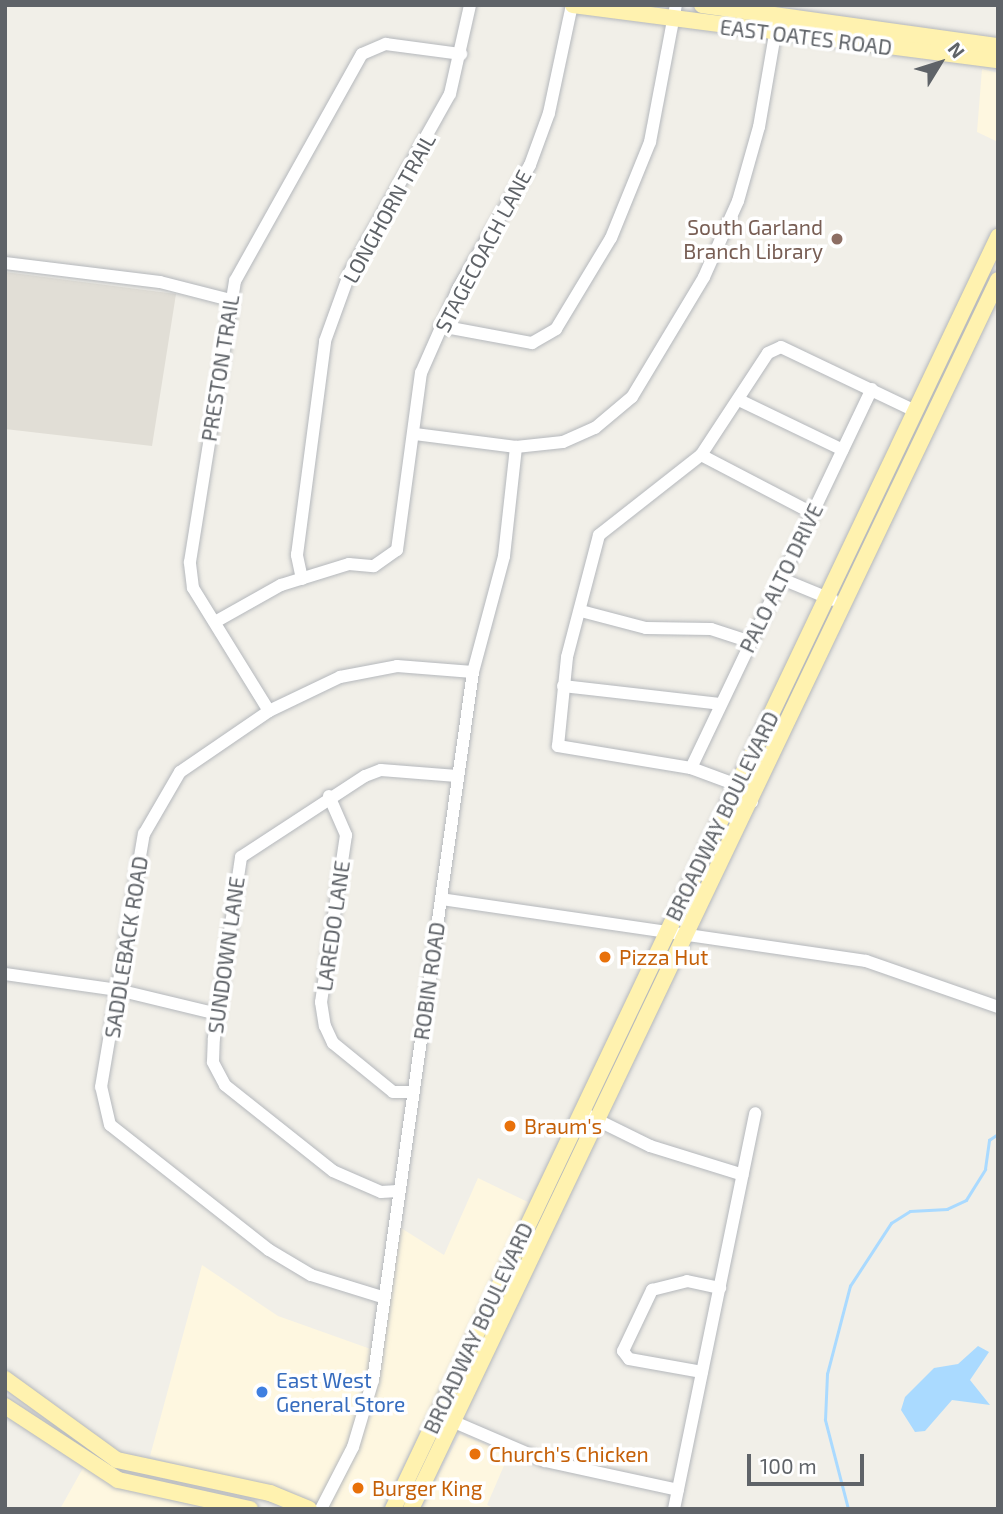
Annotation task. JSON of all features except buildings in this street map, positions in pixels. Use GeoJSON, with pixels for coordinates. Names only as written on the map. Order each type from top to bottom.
{"type":"FeatureCollection","features":[{"type":"Feature","properties":{"kind":"main road","name":"EAST OATES ROAD"},"geometry":{"type":"LineString","coordinates":[[573,5],[675,13],[776,36],[998,46]]}},
{"type":"Feature","properties":{"kind":"main road","name":"EAST OATES ROAD"},"geometry":{"type":"LineString","coordinates":[[702,5],[931,44],[998,60]]}},
{"type":"Feature","properties":{"kind":"main road","name":"BROADWAY BOULEVARD"},"geometry":{"type":"LineString","coordinates":[[393,1509],[998,237]]}},
{"type":"Feature","properties":{"kind":"main road","name":"BROADWAY BOULEVARD"},"geometry":{"type":"LineString","coordinates":[[411,1509],[752,802],[998,280]]}},
{"type":"Feature","properties":{"kind":"main road"},"geometry":{"type":"LineString","coordinates":[[488,1309],[504,1318]]}},
{"type":"Feature","properties":{"kind":"main road"},"geometry":{"type":"LineString","coordinates":[[5,1379],[117,1460],[270,1493],[309,1509]]}},
{"type":"Feature","properties":{"kind":"main road"},"geometry":{"type":"LineString","coordinates":[[5,1406],[118,1480],[250,1509]]}},
{"type":"Feature","properties":{"kind":"street","name":"LONGHORN TRAIL"},"geometry":{"type":"LineString","coordinates":[[302,579],[297,555],[325,341],[350,272],[450,94],[470,5]]}},
{"type":"Feature","properties":{"kind":"street","name":"STAGECOACH LANE"},"geometry":{"type":"LineString","coordinates":[[215,622],[302,579],[349,564],[374,566],[397,550],[415,434],[421,373],[440,326],[530,165],[549,113],[573,5]]}},
{"type":"Feature","properties":{"kind":"street"},"geometry":{"type":"LineString","coordinates":[[440,326],[533,343],[556,329],[611,238],[650,142],[675,13]]}},
{"type":"Feature","properties":{"kind":"street"},"geometry":{"type":"LineString","coordinates":[[415,434],[516,447],[563,442],[595,428],[632,397],[660,354],[738,201],[776,36],[778,16]]}},
{"type":"Feature","properties":{"kind":"street","name":"PRESTON TRAIL"},"geometry":{"type":"LineString","coordinates":[[269,711],[193,589],[190,562],[230,300],[271,208],[362,54],[386,44],[461,54]]}},
{"type":"Feature","properties":{"kind":"street"},"geometry":{"type":"LineString","coordinates":[[5,263],[160,282],[230,300]]}},
{"type":"Feature","properties":{"kind":"street"},"geometry":{"type":"LineString","coordinates":[[752,802],[737,785],[691,768],[558,746],[555,735],[563,686],[592,553],[608,523],[653,498],[701,455],[768,353],[781,347],[915,411]]}},
{"type":"Feature","properties":{"kind":"street","name":"PALO ALTO DRIVE"},"geometry":{"type":"LineString","coordinates":[[691,768],[872,389]]}},
{"type":"Feature","properties":{"kind":"street"},"geometry":{"type":"LineString","coordinates":[[739,400],[843,450]]}},
{"type":"Feature","properties":{"kind":"street","name":"ROBIN ROAD"},"geometry":{"type":"LineString","coordinates":[[321,1509],[353,1447],[373,1380],[382,1297],[457,776],[473,672],[504,556],[516,447]]}},
{"type":"Feature","properties":{"kind":"street"},"geometry":{"type":"LineString","coordinates":[[701,455],[812,513]]}},
{"type":"Feature","properties":{"kind":"street"},"geometry":{"type":"LineString","coordinates":[[782,579],[844,605]]}},
{"type":"Feature","properties":{"kind":"street"},"geometry":{"type":"LineString","coordinates":[[581,611],[646,628],[690,626],[751,642]]}},
{"type":"Feature","properties":{"kind":"street","name":"SADDLEBACK ROAD"},"geometry":{"type":"LineString","coordinates":[[382,1297],[311,1275],[269,1251],[110,1125],[101,1087],[137,864],[155,809],[180,772],[269,711],[340,677],[397,666],[473,672]]}},
{"type":"Feature","properties":{"kind":"street"},"geometry":{"type":"LineString","coordinates":[[563,686],[720,704]]}},
{"type":"Feature","properties":{"kind":"street","name":"SUNDOWN LANE"},"geometry":{"type":"LineString","coordinates":[[398,1191],[382,1192],[333,1171],[225,1085],[213,1062],[218,1014],[241,857],[329,796],[381,770],[457,776]]}},
{"type":"Feature","properties":{"kind":"street","name":"LAREDO LANE"},"geometry":{"type":"LineString","coordinates":[[329,796],[346,835],[321,1002],[325,1026],[333,1043],[393,1092],[413,1092]]}},
{"type":"Feature","properties":{"kind":"street"},"geometry":{"type":"LineString","coordinates":[[441,899],[667,929],[866,961],[998,1007]]}},
{"type":"Feature","properties":{"kind":"street"},"geometry":{"type":"LineString","coordinates":[[5,974],[118,990],[218,1014]]}},
{"type":"Feature","properties":{"kind":"street"},"geometry":{"type":"LineString","coordinates":[[581,1112],[650,1146],[743,1175]]}},
{"type":"Feature","properties":{"kind":"street"},"geometry":{"type":"LineString","coordinates":[[674,1509],[755,1113]]}},
{"type":"Feature","properties":{"kind":"street"},"geometry":{"type":"LineString","coordinates":[[702,1372],[629,1359],[623,1351],[652,1290],[687,1281],[720,1288]]}},
{"type":"Feature","properties":{"kind":"street"},"geometry":{"type":"LineString","coordinates":[[437,1415],[545,1461],[678,1490]]}},
{"type":"Feature","properties":{"kind":"shaded area"},"geometry":{"type":"Polygon","coordinates":[[[982,69],[998,73],[998,142],[977,132],[982,69]]]}},
{"type":"Feature","properties":{"kind":"shaded area"},"geometry":{"type":"Polygon","coordinates":[[[5,272],[176,294],[152,446],[5,429],[5,272]]]}},
{"type":"Feature","properties":{"kind":"shaded area"},"geometry":{"type":"Polygon","coordinates":[[[478,1178],[530,1203],[382,1509],[323,1509],[150,1456],[202,1265],[278,1316],[379,1352],[401,1228],[444,1255],[478,1178]]]}},
{"type":"Feature","properties":{"kind":"shaded area"},"geometry":{"type":"Polygon","coordinates":[[[460,1434],[509,1454],[487,1505],[495,1509],[421,1509],[460,1434]]]}},
{"type":"Feature","properties":{"kind":"shaded area"},"geometry":{"type":"Polygon","coordinates":[[[83,1468],[192,1504],[221,1509],[60,1509],[83,1468]]]}},
{"type":"Feature","properties":{"kind":"water"},"geometry":{"type":"Polygon","coordinates":[[[978,1346],[989,1352],[970,1380],[990,1405],[952,1400],[925,1431],[915,1432],[901,1410],[905,1397],[934,1368],[958,1364],[978,1346]]]}},
{"type":"Feature","properties":{"kind":"waterway"},"geometry":{"type":"LineString","coordinates":[[848,1509],[825,1420],[827,1374],[850,1286],[891,1223],[910,1211],[947,1209],[966,1200],[985,1169],[989,1140],[998,1134]]}},
{"type":"Feature","properties":{"kind":"place","name":"South Garland Branch Library"},"geometry":{"type":"Point","coordinates":[837,239]}},
{"type":"Feature","properties":{"kind":"place","name":"Pizza Hut"},"geometry":{"type":"Point","coordinates":[605,957]}},
{"type":"Feature","properties":{"kind":"place","name":"Braum's"},"geometry":{"type":"Point","coordinates":[510,1126]}},
{"type":"Feature","properties":{"kind":"place","name":"East West General Store"},"geometry":{"type":"Point","coordinates":[262,1392]}},
{"type":"Feature","properties":{"kind":"place","name":"Church's Chicken"},"geometry":{"type":"Point","coordinates":[475,1454]}},
{"type":"Feature","properties":{"kind":"place","name":"Burger King"},"geometry":{"type":"Point","coordinates":[358,1488]}}]}
